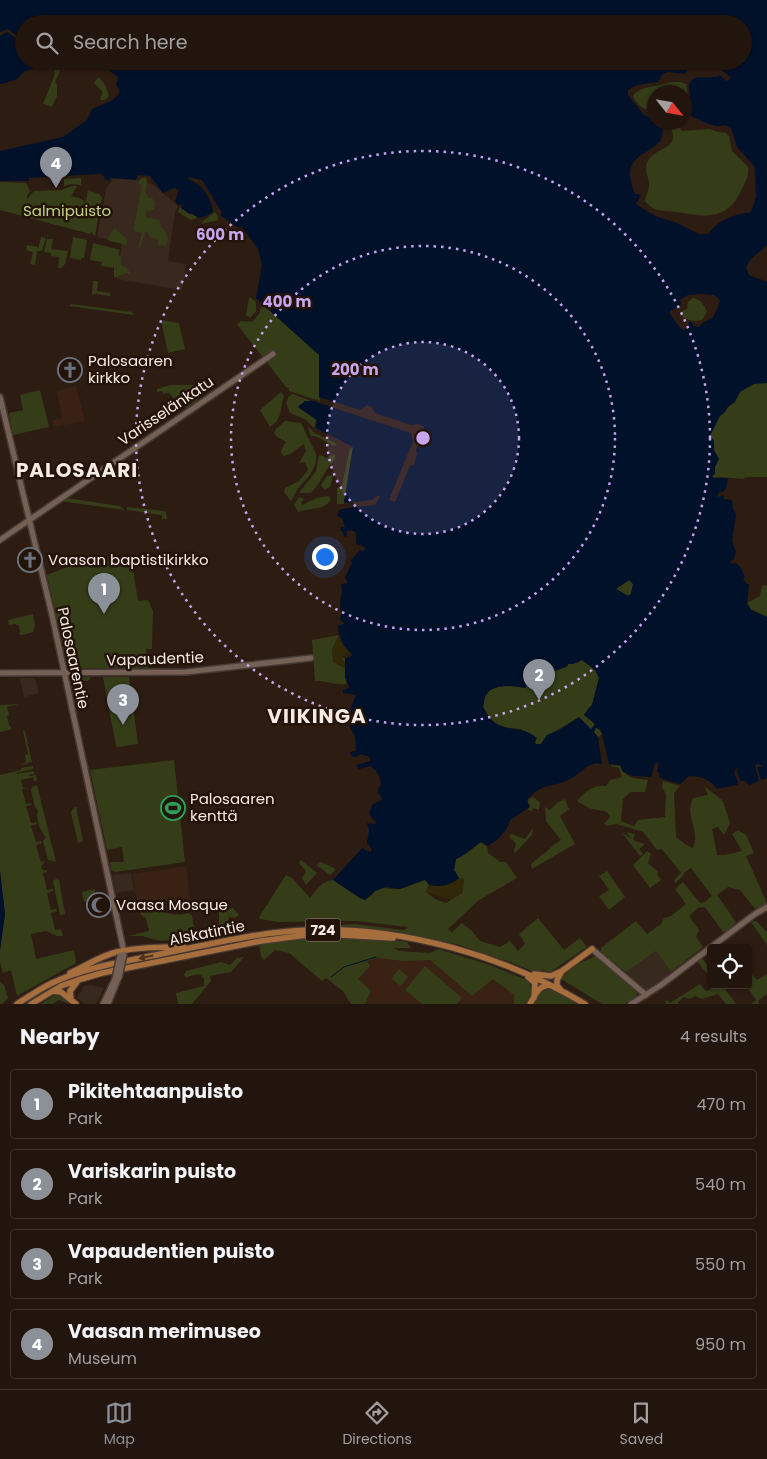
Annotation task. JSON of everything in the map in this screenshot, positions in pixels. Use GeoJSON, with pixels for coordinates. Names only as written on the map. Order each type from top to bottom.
{"type":"FeatureCollection","features":[{"type":"Feature","properties":{"kind":"main road","name":"Alskatintie"},"geometry":{"type":"LineString","coordinates":[[17,1004],[49,985],[101,967],[237,939],[307,930],[366,931],[448,946],[504,964],[552,986],[585,1004]]}},
{"type":"Feature","properties":{"kind":"main road","name":"Alskatintie"},"geometry":{"type":"LineString","coordinates":[[31,1004],[51,992],[78,980],[219,948],[281,938],[341,935],[410,939]]}},
{"type":"Feature","properties":{"kind":"main road"},"geometry":{"type":"LineString","coordinates":[[49,985],[99,959],[122,951],[141,948],[194,947]]}},
{"type":"Feature","properties":{"kind":"main road"},"geometry":{"type":"LineString","coordinates":[[504,964],[547,977],[562,971],[592,949]]}},
{"type":"Feature","properties":{"kind":"main road"},"geometry":{"type":"LineString","coordinates":[[492,961],[533,981],[536,987],[534,998]]}},
{"type":"Feature","properties":{"kind":"main road"},"geometry":{"type":"LineString","coordinates":[[562,971],[556,983],[562,991]]}},
{"type":"Feature","properties":{"kind":"main road"},"geometry":{"type":"LineString","coordinates":[[71,1000],[70,992],[78,980]]}},
{"type":"Feature","properties":{"kind":"main road"},"geometry":{"type":"LineString","coordinates":[[530,1004],[541,988],[545,985],[552,986]]}},
{"type":"Feature","properties":{"kind":"main road"},"geometry":{"type":"LineString","coordinates":[[51,992],[61,992],[76,1004]]}},
{"type":"Feature","properties":{"kind":"street","name":"Varisselänkatu"},"geometry":{"type":"LineString","coordinates":[[0,540],[273,354]]}},
{"type":"Feature","properties":{"kind":"street","name":"Palosaarentie"},"geometry":{"type":"LineString","coordinates":[[0,397],[52,616],[118,926],[122,951],[117,979],[108,1004]]}},
{"type":"Feature","properties":{"kind":"street","name":"Vapaudentie"},"geometry":{"type":"LineString","coordinates":[[0,673],[186,672],[310,658]]}},
{"type":"Feature","properties":{"kind":"street"},"geometry":{"type":"LineString","coordinates":[[631,1004],[646,995],[755,914],[767,908]]}},
{"type":"Feature","properties":{"kind":"street"},"geometry":{"type":"LineString","coordinates":[[592,949],[646,995]]}},
{"type":"Feature","properties":{"kind":"street","name":"Palosaarentie"},"geometry":{"type":"LineString","coordinates":[[103,1004],[117,979]]}},
{"type":"Feature","properties":{"kind":"shaded area"},"geometry":{"type":"Polygon","coordinates":[[[113,179],[131,179],[152,184],[178,206],[175,212],[168,261],[186,264],[182,290],[117,279],[122,243],[97,237],[106,189],[113,179]]]}},
{"type":"Feature","properties":{"kind":"shaded area"},"geometry":{"type":"Polygon","coordinates":[[[76,386],[85,421],[54,427],[52,420],[62,418],[57,391],[76,386]]]}},
{"type":"Feature","properties":{"kind":"shaded area"},"geometry":{"type":"Polygon","coordinates":[[[20,678],[35,678],[39,693],[24,697],[20,678]]]}},
{"type":"Feature","properties":{"kind":"shaded area"},"geometry":{"type":"Polygon","coordinates":[[[186,866],[191,906],[140,914],[132,874],[186,866]]]}},
{"type":"Feature","properties":{"kind":"shaded area"},"geometry":{"type":"Polygon","coordinates":[[[131,873],[134,890],[116,893],[112,875],[131,873]]]}},
{"type":"Feature","properties":{"kind":"shaded area"},"geometry":{"type":"Polygon","coordinates":[[[656,951],[671,972],[647,993],[626,972],[656,951]]]}},
{"type":"Feature","properties":{"kind":"shaded area"},"geometry":{"type":"Polygon","coordinates":[[[377,958],[403,961],[430,960],[472,996],[493,979],[514,995],[514,1004],[365,1004],[371,991],[348,968],[377,958]]]}},
{"type":"Feature","properties":{"kind":"shaded area"},"geometry":{"type":"Polygon","coordinates":[[[91,985],[104,988],[96,1004],[85,1004],[77,998],[84,986],[91,985]]]}},
{"type":"Feature","properties":{"kind":"green space"},"geometry":{"type":"Polygon","coordinates":[[[54,70],[60,70],[55,82],[57,85],[57,96],[52,107],[43,104],[55,74],[54,70]]]}},
{"type":"Feature","properties":{"kind":"green space"},"geometry":{"type":"Polygon","coordinates":[[[98,77],[104,84],[109,96],[105,100],[101,100],[103,92],[94,83],[98,77]]]}},
{"type":"Feature","properties":{"kind":"green space"},"geometry":{"type":"Polygon","coordinates":[[[681,82],[686,85],[660,85],[681,82]]]}},
{"type":"Feature","properties":{"kind":"green space"},"geometry":{"type":"Polygon","coordinates":[[[647,87],[647,110],[633,96],[647,87]]]}},
{"type":"Feature","properties":{"kind":"green space"},"geometry":{"type":"Polygon","coordinates":[[[710,129],[726,133],[729,136],[732,151],[748,167],[748,173],[736,199],[723,212],[697,215],[663,211],[652,208],[645,201],[649,185],[646,171],[647,163],[651,157],[671,143],[673,139],[671,130],[710,129]]]}},
{"type":"Feature","properties":{"kind":"green space"},"geometry":{"type":"Polygon","coordinates":[[[146,177],[145,193],[148,195],[148,198],[152,198],[155,202],[154,209],[149,211],[147,209],[145,215],[148,218],[159,220],[160,226],[167,235],[166,246],[158,245],[158,239],[151,238],[146,231],[140,248],[138,248],[142,233],[134,231],[134,228],[142,185],[138,184],[140,179],[146,177]]]}},
{"type":"Feature","properties":{"kind":"green space"},"geometry":{"type":"Polygon","coordinates":[[[81,178],[81,185],[71,184],[64,186],[64,179],[81,178]]]}},
{"type":"Feature","properties":{"kind":"green space","name":"Salmipuisto"},"geometry":{"type":"Polygon","coordinates":[[[0,182],[26,183],[30,191],[27,199],[34,191],[61,190],[72,186],[77,186],[71,196],[86,202],[88,190],[99,194],[102,197],[95,236],[91,232],[90,234],[0,210],[0,182]]]}},
{"type":"Feature","properties":{"kind":"green space"},"geometry":{"type":"Polygon","coordinates":[[[180,207],[197,218],[191,220],[178,212],[180,207]]]}},
{"type":"Feature","properties":{"kind":"green space"},"geometry":{"type":"Polygon","coordinates":[[[215,212],[218,220],[202,224],[203,221],[215,212]]]}},
{"type":"Feature","properties":{"kind":"green space"},"geometry":{"type":"Polygon","coordinates":[[[114,228],[126,238],[126,245],[107,240],[114,228]]]}},
{"type":"Feature","properties":{"kind":"green space"},"geometry":{"type":"Polygon","coordinates":[[[41,237],[46,238],[42,251],[37,251],[35,265],[30,264],[33,252],[26,250],[27,245],[38,247],[38,250],[41,237]]]}},
{"type":"Feature","properties":{"kind":"green space"},"geometry":{"type":"Polygon","coordinates":[[[73,237],[87,240],[84,258],[81,258],[81,260],[70,258],[73,237]]]}},
{"type":"Feature","properties":{"kind":"green space"},"geometry":{"type":"Polygon","coordinates":[[[47,239],[53,239],[51,249],[68,251],[65,264],[61,268],[58,268],[59,257],[51,256],[51,253],[44,252],[47,239]]]}},
{"type":"Feature","properties":{"kind":"green space"},"geometry":{"type":"Polygon","coordinates":[[[93,243],[120,250],[118,254],[121,257],[121,265],[126,267],[131,274],[126,273],[114,278],[114,266],[113,268],[101,266],[102,262],[90,260],[93,243]]]}},
{"type":"Feature","properties":{"kind":"green space"},"geometry":{"type":"Polygon","coordinates":[[[93,281],[98,281],[97,291],[110,293],[110,296],[97,293],[92,295],[93,281]]]}},
{"type":"Feature","properties":{"kind":"green space"},"geometry":{"type":"Polygon","coordinates":[[[249,298],[256,302],[256,311],[250,318],[246,315],[249,298]]]}},
{"type":"Feature","properties":{"kind":"green space"},"geometry":{"type":"Polygon","coordinates":[[[693,298],[700,301],[707,312],[702,320],[690,320],[681,315],[681,312],[687,309],[688,302],[693,298]]]}},
{"type":"Feature","properties":{"kind":"green space"},"geometry":{"type":"Polygon","coordinates":[[[71,304],[132,312],[134,315],[69,306],[71,304]]]}},
{"type":"Feature","properties":{"kind":"green space"},"geometry":{"type":"Polygon","coordinates":[[[262,304],[319,355],[320,401],[289,391],[289,388],[286,387],[237,324],[241,321],[252,322],[259,314],[262,304]]]}},
{"type":"Feature","properties":{"kind":"green space"},"geometry":{"type":"Polygon","coordinates":[[[161,320],[179,323],[185,349],[168,353],[161,320]]]}},
{"type":"Feature","properties":{"kind":"green space"},"geometry":{"type":"Polygon","coordinates":[[[767,375],[767,477],[745,477],[744,479],[711,478],[701,428],[716,406],[767,375]]]}},
{"type":"Feature","properties":{"kind":"green space"},"geometry":{"type":"Polygon","coordinates":[[[170,385],[194,385],[198,400],[186,408],[179,397],[175,400],[169,393],[157,392],[157,389],[170,385]]]}},
{"type":"Feature","properties":{"kind":"green space"},"geometry":{"type":"Polygon","coordinates":[[[40,390],[49,427],[13,435],[9,413],[23,410],[20,395],[40,390]]]}},
{"type":"Feature","properties":{"kind":"green space"},"geometry":{"type":"Polygon","coordinates":[[[281,392],[284,396],[280,413],[277,420],[270,427],[260,410],[281,392]]]}},
{"type":"Feature","properties":{"kind":"green space"},"geometry":{"type":"Polygon","coordinates":[[[293,394],[311,401],[305,401],[298,407],[316,420],[314,428],[305,419],[290,413],[286,403],[289,396],[293,394]]]}},
{"type":"Feature","properties":{"kind":"green space"},"geometry":{"type":"Polygon","coordinates":[[[285,421],[301,423],[316,454],[316,462],[310,475],[298,488],[291,501],[284,492],[285,488],[299,481],[308,470],[305,462],[299,463],[306,451],[304,444],[290,454],[284,456],[281,453],[286,442],[274,433],[285,421]]]}},
{"type":"Feature","properties":{"kind":"green space"},"geometry":{"type":"Polygon","coordinates":[[[308,427],[315,433],[337,444],[334,446],[315,436],[311,436],[308,427]]]}},
{"type":"Feature","properties":{"kind":"green space"},"geometry":{"type":"Polygon","coordinates":[[[350,448],[353,448],[344,504],[337,504],[337,488],[342,486],[350,448]]]}},
{"type":"Feature","properties":{"kind":"green space"},"geometry":{"type":"Polygon","coordinates":[[[333,454],[335,459],[311,493],[299,493],[316,471],[319,456],[321,455],[326,458],[333,454]]]}},
{"type":"Feature","properties":{"kind":"green space"},"geometry":{"type":"Polygon","coordinates":[[[327,476],[333,476],[330,487],[325,489],[321,485],[327,476]]]}},
{"type":"Feature","properties":{"kind":"green space"},"geometry":{"type":"Polygon","coordinates":[[[329,496],[331,500],[325,506],[298,512],[294,505],[299,497],[304,499],[301,503],[302,505],[317,498],[329,496]]]}},
{"type":"Feature","properties":{"kind":"green space"},"geometry":{"type":"Polygon","coordinates":[[[66,498],[120,506],[124,510],[60,501],[66,498]]]}},
{"type":"Feature","properties":{"kind":"green space"},"geometry":{"type":"Polygon","coordinates":[[[127,507],[164,511],[167,519],[162,519],[162,515],[127,510],[127,507]]]}},
{"type":"Feature","properties":{"kind":"green space"},"geometry":{"type":"Polygon","coordinates":[[[128,558],[133,569],[138,601],[148,600],[153,611],[152,649],[146,649],[148,668],[75,668],[67,664],[47,575],[83,561],[128,558]]]}},
{"type":"Feature","properties":{"kind":"green space"},"geometry":{"type":"Polygon","coordinates":[[[629,580],[633,584],[631,594],[628,596],[616,589],[629,580]]]}},
{"type":"Feature","properties":{"kind":"green space"},"geometry":{"type":"Polygon","coordinates":[[[762,585],[767,586],[767,617],[751,609],[747,603],[760,596],[762,585]]]}},
{"type":"Feature","properties":{"kind":"green space"},"geometry":{"type":"Polygon","coordinates":[[[33,614],[35,625],[33,632],[23,635],[18,634],[20,633],[19,626],[15,624],[9,625],[8,620],[33,614]]]}},
{"type":"Feature","properties":{"kind":"green space"},"geometry":{"type":"Polygon","coordinates":[[[339,635],[332,650],[345,659],[346,684],[315,681],[312,640],[339,635]]]}},
{"type":"Feature","properties":{"kind":"green space"},"geometry":{"type":"Polygon","coordinates":[[[583,660],[595,670],[599,678],[592,705],[588,709],[593,722],[602,734],[598,737],[579,717],[552,733],[541,744],[536,744],[521,729],[503,726],[494,722],[483,707],[484,699],[489,691],[504,686],[525,688],[527,685],[534,684],[545,674],[567,667],[567,664],[583,660]]]}},
{"type":"Feature","properties":{"kind":"green space"},"geometry":{"type":"Polygon","coordinates":[[[91,677],[88,681],[76,681],[74,685],[77,698],[75,703],[70,682],[73,678],[91,677]]]}},
{"type":"Feature","properties":{"kind":"green space"},"geometry":{"type":"Polygon","coordinates":[[[103,677],[129,677],[138,744],[116,746],[103,677]]]}},
{"type":"Feature","properties":{"kind":"green space"},"geometry":{"type":"Polygon","coordinates":[[[19,704],[7,707],[9,725],[12,729],[0,732],[0,705],[19,704]]]}},
{"type":"Feature","properties":{"kind":"green space"},"geometry":{"type":"Polygon","coordinates":[[[23,731],[25,731],[32,762],[20,765],[26,762],[25,755],[28,754],[23,731]]]}},
{"type":"Feature","properties":{"kind":"green space"},"geometry":{"type":"Polygon","coordinates":[[[174,760],[185,862],[115,872],[111,870],[110,862],[124,862],[122,847],[107,850],[90,770],[174,760]]]}},
{"type":"Feature","properties":{"kind":"green space"},"geometry":{"type":"Polygon","coordinates":[[[612,765],[620,766],[631,777],[648,780],[645,792],[630,792],[623,799],[621,821],[634,826],[638,820],[665,817],[666,794],[662,787],[663,781],[680,786],[674,793],[676,837],[693,848],[695,835],[690,812],[691,805],[693,798],[708,795],[704,786],[723,801],[730,823],[724,835],[718,827],[712,829],[717,855],[742,851],[732,834],[738,830],[746,835],[754,853],[746,856],[767,903],[756,910],[740,890],[728,887],[717,895],[736,922],[729,930],[723,932],[705,907],[698,908],[689,916],[699,930],[696,937],[703,947],[671,972],[656,951],[626,972],[601,952],[601,948],[636,921],[647,934],[661,924],[664,918],[671,916],[686,904],[675,889],[683,882],[700,903],[705,902],[712,896],[691,868],[675,883],[674,880],[681,873],[662,849],[657,850],[643,832],[616,824],[607,826],[604,824],[610,817],[607,812],[589,808],[577,801],[590,789],[597,786],[606,786],[610,780],[622,777],[619,768],[612,765]]]}},
{"type":"Feature","properties":{"kind":"green space"},"geometry":{"type":"Polygon","coordinates":[[[33,766],[33,769],[16,773],[33,771],[35,774],[29,776],[36,775],[37,781],[34,781],[33,777],[21,780],[23,788],[28,788],[22,789],[26,804],[31,803],[32,805],[26,806],[31,823],[36,822],[37,824],[31,826],[36,842],[41,841],[42,843],[36,845],[41,862],[45,861],[41,867],[43,870],[47,870],[47,872],[43,873],[47,890],[53,889],[53,891],[47,893],[51,910],[56,909],[57,911],[51,913],[55,930],[61,929],[63,936],[57,936],[46,931],[31,934],[36,959],[74,950],[76,963],[17,996],[11,970],[3,973],[0,962],[5,914],[0,871],[0,775],[33,766]]]}},
{"type":"Feature","properties":{"kind":"green space"},"geometry":{"type":"Polygon","coordinates":[[[37,785],[56,862],[48,860],[43,841],[46,837],[40,828],[38,810],[35,807],[31,790],[32,787],[37,785]]]}},
{"type":"Feature","properties":{"kind":"green space"},"geometry":{"type":"Polygon","coordinates":[[[533,797],[540,802],[539,810],[533,808],[532,811],[528,810],[528,800],[533,797]]]}},
{"type":"Feature","properties":{"kind":"green space"},"geometry":{"type":"Polygon","coordinates":[[[565,799],[569,809],[560,816],[575,844],[532,869],[531,864],[561,840],[546,821],[545,807],[550,810],[557,803],[565,799]]]}},
{"type":"Feature","properties":{"kind":"green space"},"geometry":{"type":"Polygon","coordinates":[[[75,807],[83,841],[78,843],[71,812],[75,807]]]}},
{"type":"Feature","properties":{"kind":"green space"},"geometry":{"type":"Polygon","coordinates":[[[533,828],[532,835],[515,853],[516,844],[509,836],[511,834],[525,839],[533,828]]]}},
{"type":"Feature","properties":{"kind":"green space"},"geometry":{"type":"Polygon","coordinates":[[[626,832],[635,834],[633,840],[645,844],[639,849],[643,854],[640,856],[622,833],[632,839],[626,832]]]}},
{"type":"Feature","properties":{"kind":"green space"},"geometry":{"type":"Polygon","coordinates":[[[481,842],[487,846],[488,853],[500,862],[506,862],[517,878],[479,900],[448,929],[452,932],[462,923],[480,941],[500,947],[510,941],[518,951],[525,944],[519,934],[538,918],[564,950],[580,938],[587,947],[550,972],[542,970],[540,974],[460,945],[398,932],[327,926],[354,924],[404,930],[408,927],[356,921],[279,922],[260,919],[259,917],[286,875],[292,878],[310,898],[322,884],[333,880],[360,898],[370,897],[380,888],[402,888],[425,880],[429,885],[426,892],[435,899],[446,903],[462,893],[464,879],[459,878],[454,870],[456,859],[481,842]]]}},
{"type":"Feature","properties":{"kind":"green space"},"geometry":{"type":"Polygon","coordinates":[[[647,851],[651,854],[648,863],[658,872],[657,874],[661,880],[650,888],[633,865],[647,851]]]}},
{"type":"Feature","properties":{"kind":"green space"},"geometry":{"type":"Polygon","coordinates":[[[301,860],[317,873],[306,885],[302,878],[306,871],[299,863],[301,860]]]}},
{"type":"Feature","properties":{"kind":"green space"},"geometry":{"type":"Polygon","coordinates":[[[321,862],[336,869],[330,875],[316,865],[321,862]]]}},
{"type":"Feature","properties":{"kind":"green space"},"geometry":{"type":"Polygon","coordinates":[[[607,871],[625,897],[609,910],[599,896],[609,890],[599,876],[607,871]]]}},
{"type":"Feature","properties":{"kind":"green space"},"geometry":{"type":"Polygon","coordinates":[[[59,879],[65,914],[60,915],[53,881],[59,879]]]}},
{"type":"Feature","properties":{"kind":"green space"},"geometry":{"type":"Polygon","coordinates":[[[95,889],[98,897],[84,902],[82,892],[95,889]]]}},
{"type":"Feature","properties":{"kind":"green space"},"geometry":{"type":"Polygon","coordinates":[[[233,908],[239,915],[235,918],[229,917],[227,928],[234,931],[211,931],[205,925],[219,924],[219,910],[233,908]]]}},
{"type":"Feature","properties":{"kind":"green space"},"geometry":{"type":"Polygon","coordinates":[[[142,912],[161,912],[179,915],[188,913],[192,915],[194,930],[191,931],[196,932],[196,939],[161,941],[142,936],[128,936],[149,931],[146,918],[140,914],[142,912]]]}},
{"type":"Feature","properties":{"kind":"green space"},"geometry":{"type":"Polygon","coordinates":[[[756,921],[767,932],[767,945],[751,922],[756,921]]]}},
{"type":"Feature","properties":{"kind":"green space"},"geometry":{"type":"Polygon","coordinates":[[[371,938],[407,942],[411,948],[393,948],[400,951],[430,953],[438,949],[490,965],[529,981],[531,987],[530,996],[526,1004],[514,1004],[514,995],[493,979],[472,996],[430,960],[403,961],[377,958],[367,961],[370,966],[358,978],[371,991],[365,1004],[351,1004],[343,991],[326,978],[322,981],[289,953],[275,950],[264,960],[261,956],[259,944],[297,939],[371,938]]]}},
{"type":"Feature","properties":{"kind":"green space"},"geometry":{"type":"Polygon","coordinates":[[[595,956],[638,991],[636,997],[625,1004],[602,1004],[561,979],[572,968],[595,956]]]}},
{"type":"Feature","properties":{"kind":"green space"},"geometry":{"type":"Polygon","coordinates":[[[244,957],[231,972],[210,976],[211,981],[192,1004],[178,1004],[176,993],[204,986],[204,978],[199,974],[186,977],[184,975],[186,971],[221,962],[230,965],[237,958],[244,957]]]}},
{"type":"Feature","properties":{"kind":"green space"},"geometry":{"type":"Polygon","coordinates":[[[702,958],[707,965],[707,974],[697,961],[702,958]]]}},
{"type":"Feature","properties":{"kind":"green space"},"geometry":{"type":"Polygon","coordinates":[[[425,966],[462,998],[457,1004],[422,1004],[405,990],[425,966]]]}},
{"type":"Feature","properties":{"kind":"green space"},"geometry":{"type":"Polygon","coordinates":[[[399,969],[408,977],[401,986],[391,979],[399,969]]]}},
{"type":"Feature","properties":{"kind":"green space"},"geometry":{"type":"Polygon","coordinates":[[[752,974],[757,980],[767,974],[767,994],[758,1001],[759,1004],[751,1004],[756,1000],[749,989],[752,989],[752,974]]]}},
{"type":"Feature","properties":{"kind":"green space"},"geometry":{"type":"Polygon","coordinates":[[[0,982],[4,985],[8,998],[2,1004],[0,1004],[0,982]]]}},
{"type":"Feature","properties":{"kind":"green space"},"geometry":{"type":"Polygon","coordinates":[[[700,984],[706,991],[725,989],[736,1004],[726,1004],[718,994],[702,999],[695,996],[690,999],[684,997],[678,1004],[665,1004],[667,1000],[670,1003],[700,984]]]}},
{"type":"Feature","properties":{"kind":"green space"},"geometry":{"type":"Polygon","coordinates":[[[547,989],[551,989],[578,1004],[534,1004],[540,994],[547,989]]]}},
{"type":"Feature","properties":{"kind":"green space"},"geometry":{"type":"Polygon","coordinates":[[[55,995],[64,998],[69,1004],[59,1000],[53,1004],[41,1004],[55,995]]]}},
{"type":"Feature","properties":{"kind":"sand"},"geometry":{"type":"Polygon","coordinates":[[[339,635],[343,646],[350,653],[342,659],[345,662],[346,669],[333,662],[332,650],[339,635]]]}},
{"type":"Feature","properties":{"kind":"sand"},"geometry":{"type":"Polygon","coordinates":[[[459,878],[464,879],[463,891],[451,900],[426,892],[429,885],[455,882],[459,878]]]}},
{"type":"Feature","properties":{"kind":"water"},"geometry":{"type":"Polygon","coordinates":[[[0,0],[767,0],[767,245],[751,259],[746,267],[749,275],[767,282],[767,383],[754,384],[740,392],[735,402],[720,416],[710,436],[714,441],[714,450],[719,459],[715,467],[715,474],[712,476],[714,478],[728,478],[726,488],[723,492],[719,492],[717,497],[724,495],[724,499],[732,500],[733,509],[736,514],[732,541],[736,552],[734,559],[730,563],[736,563],[741,568],[745,577],[743,580],[749,585],[747,603],[751,610],[767,617],[767,778],[761,780],[757,767],[763,766],[759,764],[755,765],[759,781],[749,785],[745,781],[741,781],[737,772],[738,767],[734,772],[738,782],[737,785],[717,789],[705,779],[689,776],[680,784],[660,778],[657,771],[659,762],[655,764],[651,777],[633,776],[623,772],[620,765],[609,764],[602,734],[600,729],[596,728],[594,732],[598,737],[602,764],[589,765],[572,778],[532,794],[527,800],[530,807],[510,820],[505,831],[498,839],[487,846],[481,842],[456,859],[454,870],[459,878],[452,883],[433,886],[429,885],[425,880],[400,889],[386,887],[375,891],[365,900],[333,880],[362,848],[370,852],[372,850],[367,842],[369,831],[367,823],[375,824],[376,821],[373,820],[369,813],[373,804],[382,800],[378,794],[378,789],[381,785],[377,772],[370,766],[359,769],[356,765],[371,761],[369,757],[361,754],[352,757],[350,752],[356,751],[355,736],[349,725],[354,724],[351,719],[354,718],[350,710],[356,695],[343,693],[343,690],[349,688],[345,677],[345,659],[353,655],[342,642],[339,634],[338,625],[345,624],[340,620],[342,612],[340,605],[341,584],[348,583],[345,577],[352,563],[351,560],[360,550],[364,551],[365,547],[356,544],[356,532],[347,531],[346,537],[344,536],[340,530],[341,527],[345,527],[342,518],[337,516],[339,510],[375,505],[380,497],[378,495],[372,500],[344,502],[353,447],[316,428],[317,420],[298,407],[305,401],[313,401],[411,433],[413,441],[389,500],[395,502],[410,466],[414,465],[417,454],[416,450],[421,437],[425,433],[424,426],[418,424],[411,425],[375,413],[372,407],[367,405],[360,410],[319,397],[319,355],[256,298],[262,265],[258,249],[242,227],[237,227],[220,215],[222,213],[202,180],[189,177],[188,179],[199,185],[204,191],[213,212],[198,218],[181,208],[183,205],[178,205],[175,201],[179,190],[174,188],[163,193],[150,176],[138,175],[136,180],[111,178],[109,181],[104,179],[105,177],[101,174],[98,174],[29,178],[29,181],[0,181],[0,151],[63,137],[87,120],[92,109],[110,101],[119,94],[119,89],[116,85],[118,77],[108,70],[688,70],[686,73],[680,74],[664,73],[658,82],[646,83],[628,90],[628,95],[647,116],[647,130],[662,130],[663,133],[656,145],[636,159],[632,166],[630,177],[635,194],[641,196],[636,204],[655,216],[677,223],[699,234],[708,234],[727,218],[751,212],[756,197],[755,167],[737,147],[731,128],[725,125],[710,124],[692,116],[692,85],[689,85],[693,79],[699,77],[720,75],[726,81],[729,80],[730,77],[722,70],[752,70],[752,15],[15,15],[15,34],[8,29],[0,32],[0,0]],[[688,295],[679,300],[680,306],[670,311],[670,314],[682,330],[687,329],[689,322],[699,327],[712,318],[715,313],[720,300],[714,295],[688,295]],[[629,580],[616,589],[628,596],[631,594],[633,584],[629,580]],[[582,660],[568,664],[568,666],[555,671],[548,671],[530,687],[527,685],[525,688],[504,686],[494,688],[486,695],[483,707],[495,723],[500,726],[526,731],[537,738],[536,744],[541,744],[547,735],[561,729],[579,717],[591,729],[595,724],[584,715],[592,705],[599,678],[595,670],[582,660]]]}},
{"type":"Feature","properties":{"kind":"water"},"geometry":{"type":"Polygon","coordinates":[[[7,32],[15,38],[15,70],[29,70],[25,71],[17,79],[2,84],[0,84],[0,36],[7,32]]]}},
{"type":"Feature","properties":{"kind":"water"},"geometry":{"type":"Polygon","coordinates":[[[0,871],[5,914],[0,950],[0,871]]]}},
{"type":"Feature","properties":{"kind":"waterway"},"geometry":{"type":"LineString","coordinates":[[331,977],[344,967],[376,957]]}},
{"type":"Feature","properties":{"kind":"place","name":"Vaasan merimuseo"},"geometry":{"type":"Point","coordinates":[56,188]}},
{"type":"Feature","properties":{"kind":"place","name":"Palosaaren kirkko"},"geometry":{"type":"Point","coordinates":[70,370]}},
{"type":"Feature","properties":{"kind":"place","name":"Vaasan baptistikirkko"},"geometry":{"type":"Point","coordinates":[30,560]}},
{"type":"Feature","properties":{"kind":"place","name":"Pikitehtaanpuisto"},"geometry":{"type":"Point","coordinates":[104,614]}},
{"type":"Feature","properties":{"kind":"place","name":"Variskarin puisto"},"geometry":{"type":"Point","coordinates":[539,700]}},
{"type":"Feature","properties":{"kind":"place","name":"Vapaudentien puisto"},"geometry":{"type":"Point","coordinates":[123,725]}},
{"type":"Feature","properties":{"kind":"place","name":"Palosaaren kenttä"},"geometry":{"type":"Point","coordinates":[173,808]}},
{"type":"Feature","properties":{"kind":"place","name":"Vaasa Mosque"},"geometry":{"type":"Point","coordinates":[99,905]}},
{"type":"Feature","properties":{"kind":"district","name":"PALOSAARI"},"geometry":{"type":"Point","coordinates":[77,470]}},
{"type":"Feature","properties":{"kind":"district","name":"VIIKINGA"},"geometry":{"type":"Point","coordinates":[317,716]}}]}
